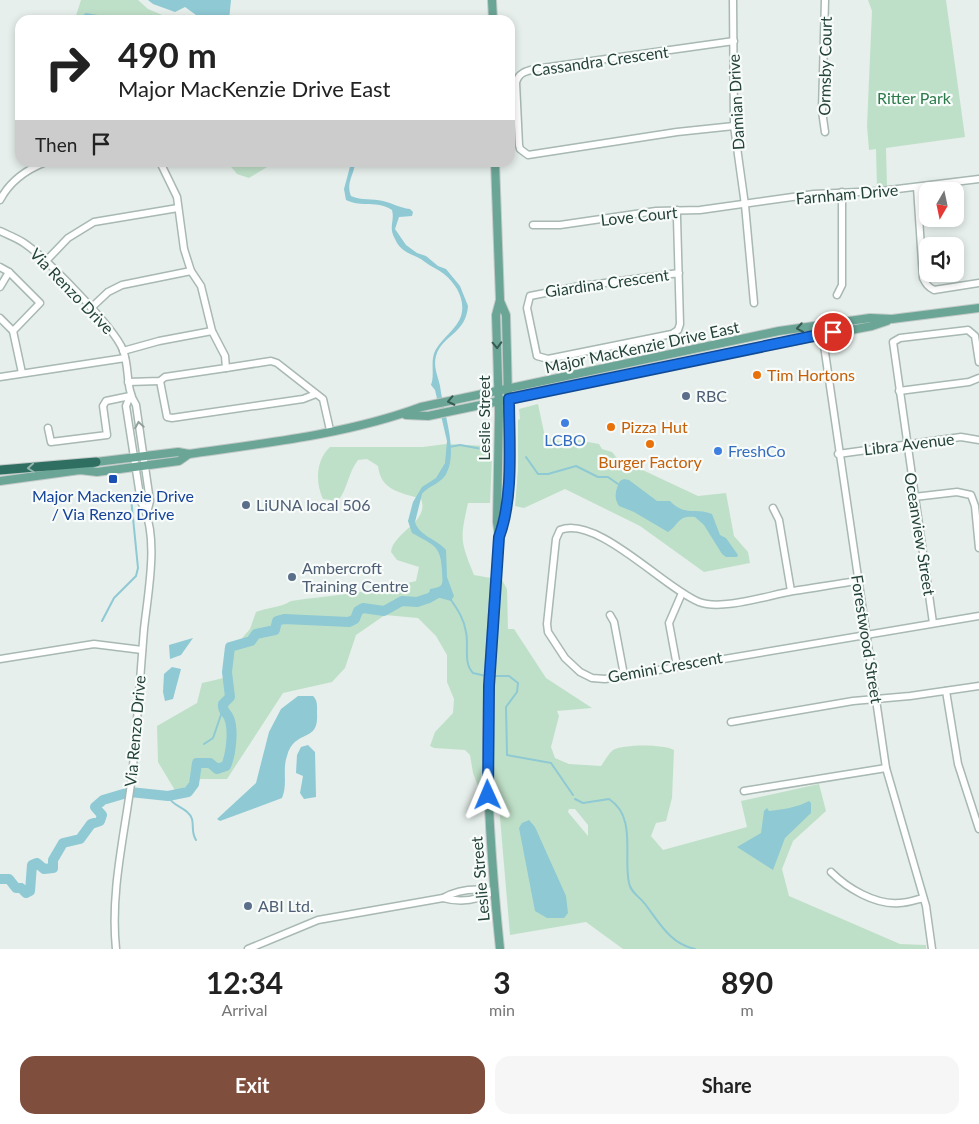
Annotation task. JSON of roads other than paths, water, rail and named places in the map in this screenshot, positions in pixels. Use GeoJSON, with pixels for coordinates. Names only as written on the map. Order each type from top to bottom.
{"type":"FeatureCollection","features":[{"type":"Feature","properties":{"kind":"highway"},"geometry":{"type":"LineString","coordinates":[[0,470],[96,462]]}},
{"type":"Feature","properties":{"kind":"main road"},"geometry":{"type":"LineString","coordinates":[[492,0],[493,15]]}},
{"type":"Feature","properties":{"kind":"main road","name":"Leslie Street"},"geometry":{"type":"LineString","coordinates":[[495,167],[500,300],[496,315],[498,390],[497,522],[499,537],[489,686],[488,795],[500,949]]}},
{"type":"Feature","properties":{"kind":"main road","name":"Leslie Street"},"geometry":{"type":"LineString","coordinates":[[499,537],[504,523],[508,491],[509,399],[506,315],[500,300]]}},
{"type":"Feature","properties":{"kind":"main road","name":"Major MacKenzie Drive East"},"geometry":{"type":"LineString","coordinates":[[80,470],[96,462],[178,452],[189,454],[330,430],[400,415],[421,407],[498,390],[821,325],[870,318],[892,319],[979,308]]}},
{"type":"Feature","properties":{"kind":"main road","name":"Major MacKenzie Drive East"},"geometry":{"type":"LineString","coordinates":[[400,415],[428,416],[872,326],[892,319]]}},
{"type":"Feature","properties":{"kind":"main road"},"geometry":{"type":"LineString","coordinates":[[664,356],[666,367]]}},
{"type":"Feature","properties":{"kind":"main road","name":"Major MacKenzie Drive East"},"geometry":{"type":"LineString","coordinates":[[0,481],[80,470],[97,472],[146,466],[179,461],[189,454]]}},
{"type":"Feature","properties":{"kind":"street","name":"Damian Drive"},"geometry":{"type":"LineString","coordinates":[[734,0],[734,126],[745,205],[754,303]]}},
{"type":"Feature","properties":{"kind":"street","name":"Ormsby Court"},"geometry":{"type":"LineString","coordinates":[[825,0],[822,111],[825,132]]}},
{"type":"Feature","properties":{"kind":"street","name":"Cassandra Crescent"},"geometry":{"type":"LineString","coordinates":[[734,41],[535,69],[522,72],[516,83],[519,145],[520,149],[528,155],[677,132],[734,126]]}},
{"type":"Feature","properties":{"kind":"street"},"geometry":{"type":"LineString","coordinates":[[0,200],[4,192],[19,176],[36,167]]}},
{"type":"Feature","properties":{"kind":"street"},"geometry":{"type":"LineString","coordinates":[[162,167],[177,197],[184,249],[191,271],[201,286],[212,331],[224,356],[226,368]]}},
{"type":"Feature","properties":{"kind":"street","name":"Farnham Drive"},"geometry":{"type":"LineString","coordinates":[[745,205],[842,192],[917,188],[979,179]]}},
{"type":"Feature","properties":{"kind":"street"},"geometry":{"type":"LineString","coordinates":[[917,188],[925,283],[934,290],[979,283]]}},
{"type":"Feature","properties":{"kind":"street"},"geometry":{"type":"LineString","coordinates":[[837,295],[842,285],[842,192]]}},
{"type":"Feature","properties":{"kind":"street","name":"Love Court"},"geometry":{"type":"LineString","coordinates":[[533,225],[560,226],[656,211],[745,205]]}},
{"type":"Feature","properties":{"kind":"street"},"geometry":{"type":"LineString","coordinates":[[45,262],[68,238],[94,222],[178,208]]}},
{"type":"Feature","properties":{"kind":"street","name":"Giardina Crescent"},"geometry":{"type":"LineString","coordinates":[[678,210],[680,324],[676,333],[548,359],[538,356],[527,308],[527,299],[530,296],[575,287],[679,273]]}},
{"type":"Feature","properties":{"kind":"street","name":"Via Renzo Drive"},"geometry":{"type":"LineString","coordinates":[[0,231],[24,243],[114,333],[124,354],[130,396],[136,405],[146,466],[150,501],[147,512],[150,536],[150,575],[132,774],[115,904],[116,949]]}},
{"type":"Feature","properties":{"kind":"street"},"geometry":{"type":"LineString","coordinates":[[0,267],[9,272],[40,303],[13,331]]}},
{"type":"Feature","properties":{"kind":"street"},"geometry":{"type":"LineString","coordinates":[[91,308],[108,292],[122,284],[191,271]]}},
{"type":"Feature","properties":{"kind":"street"},"geometry":{"type":"LineString","coordinates":[[0,287],[9,272]]}},
{"type":"Feature","properties":{"kind":"street"},"geometry":{"type":"LineString","coordinates":[[0,318],[13,331],[22,373]]}},
{"type":"Feature","properties":{"kind":"street","name":"Forestwood Street"},"geometry":{"type":"LineString","coordinates":[[821,325],[838,454],[886,768],[923,898],[932,949]]}},
{"type":"Feature","properties":{"kind":"street","name":"Oceanview Street"},"geometry":{"type":"LineString","coordinates":[[933,622],[906,445],[893,342],[900,338],[968,330],[976,336],[979,362]]}},
{"type":"Feature","properties":{"kind":"street"},"geometry":{"type":"LineString","coordinates":[[0,377],[124,354],[159,341],[212,331]]}},
{"type":"Feature","properties":{"kind":"street"},"geometry":{"type":"LineString","coordinates":[[128,382],[160,381],[165,377],[271,361],[316,394],[324,403],[330,430]]}},
{"type":"Feature","properties":{"kind":"street"},"geometry":{"type":"LineString","coordinates":[[899,391],[975,381],[979,378]]}},
{"type":"Feature","properties":{"kind":"street"},"geometry":{"type":"LineString","coordinates":[[160,381],[167,417],[172,418],[303,400],[316,394]]}},
{"type":"Feature","properties":{"kind":"street"},"geometry":{"type":"LineString","coordinates":[[48,428],[51,442],[107,435],[103,406],[106,401],[130,396]]}},
{"type":"Feature","properties":{"kind":"street","name":"Via Renzo Drive"},"geometry":{"type":"LineString","coordinates":[[130,396],[126,406],[141,502],[147,512]]}},
{"type":"Feature","properties":{"kind":"street","name":"Libra Avenue"},"geometry":{"type":"LineString","coordinates":[[838,454],[961,438],[979,440]]}},
{"type":"Feature","properties":{"kind":"street"},"geometry":{"type":"LineString","coordinates":[[914,497],[957,492],[971,496],[975,506],[979,548]]}},
{"type":"Feature","properties":{"kind":"street"},"geometry":{"type":"LineString","coordinates":[[773,508],[779,520],[791,592]]}},
{"type":"Feature","properties":{"kind":"street","name":"Gemini Crescent"},"geometry":{"type":"LineString","coordinates":[[857,581],[716,605],[700,602],[682,593],[612,542],[567,527],[560,530],[556,539],[547,624],[548,632],[565,658],[580,672],[592,678],[606,679],[866,633],[979,616]]}},
{"type":"Feature","properties":{"kind":"street"},"geometry":{"type":"LineString","coordinates":[[677,666],[670,623],[682,593]]}},
{"type":"Feature","properties":{"kind":"street"},"geometry":{"type":"LineString","coordinates":[[610,615],[614,622],[624,675]]}},
{"type":"Feature","properties":{"kind":"street"},"geometry":{"type":"LineString","coordinates":[[0,659],[94,644],[142,650]]}},
{"type":"Feature","properties":{"kind":"street"},"geometry":{"type":"LineString","coordinates":[[731,722],[876,698],[979,686]]}},
{"type":"Feature","properties":{"kind":"street"},"geometry":{"type":"LineString","coordinates":[[946,691],[958,764],[979,829]]}},
{"type":"Feature","properties":{"kind":"street"},"geometry":{"type":"LineString","coordinates":[[744,791],[886,768]]}},
{"type":"Feature","properties":{"kind":"street"},"geometry":{"type":"LineString","coordinates":[[831,872],[844,885],[882,901],[898,903],[923,898]]}},
{"type":"Feature","properties":{"kind":"street"},"geometry":{"type":"LineString","coordinates":[[248,949],[318,920],[444,898],[453,892],[479,888],[494,891]]}},
{"type":"Feature","properties":{"kind":"water"},"geometry":{"type":"Polygon","coordinates":[[[148,0],[231,0],[230,15],[196,15],[185,7],[175,12],[153,4],[148,0]]]}},
{"type":"Feature","properties":{"kind":"water"},"geometry":{"type":"Polygon","coordinates":[[[350,167],[354,167],[350,184],[351,196],[383,201],[410,209],[413,212],[412,216],[399,217],[395,229],[406,245],[417,253],[426,256],[438,266],[446,269],[460,286],[468,306],[463,323],[443,343],[435,360],[435,368],[449,430],[450,463],[445,476],[422,494],[415,522],[420,531],[446,550],[447,577],[454,596],[451,601],[429,595],[430,589],[440,587],[442,583],[440,556],[430,543],[412,533],[408,521],[413,502],[422,487],[436,478],[445,463],[447,441],[435,390],[431,385],[433,360],[437,347],[461,317],[461,297],[454,284],[444,274],[401,248],[392,231],[392,210],[381,205],[358,204],[346,200],[344,189],[350,167]]]}},
{"type":"Feature","properties":{"kind":"water"},"geometry":{"type":"Polygon","coordinates":[[[624,479],[629,480],[657,501],[670,501],[681,509],[712,514],[720,535],[726,538],[738,555],[737,557],[726,557],[722,554],[704,525],[695,517],[681,519],[668,532],[634,512],[619,506],[616,499],[617,487],[620,481],[624,479]]]}},
{"type":"Feature","properties":{"kind":"water"},"geometry":{"type":"Polygon","coordinates":[[[193,638],[181,655],[170,659],[169,645],[193,638]]]}},
{"type":"Feature","properties":{"kind":"water"},"geometry":{"type":"Polygon","coordinates":[[[172,667],[181,669],[173,699],[165,701],[163,692],[164,674],[172,667]]]}},
{"type":"Feature","properties":{"kind":"water"},"geometry":{"type":"Polygon","coordinates":[[[298,696],[313,696],[315,698],[317,723],[310,733],[295,742],[291,747],[285,766],[285,787],[282,798],[220,821],[217,819],[256,783],[269,732],[281,709],[298,696]]]}},
{"type":"Feature","properties":{"kind":"water"},"geometry":{"type":"Polygon","coordinates":[[[308,745],[315,752],[316,797],[304,799],[300,793],[303,776],[296,773],[297,755],[301,747],[308,745]]]}},
{"type":"Feature","properties":{"kind":"water"},"geometry":{"type":"Polygon","coordinates":[[[809,801],[811,803],[811,813],[785,838],[773,870],[737,847],[761,833],[764,811],[767,808],[769,811],[784,809],[809,801]]]}},
{"type":"Feature","properties":{"kind":"water"},"geometry":{"type":"Polygon","coordinates":[[[529,820],[535,827],[566,896],[568,913],[564,918],[547,918],[535,911],[519,828],[522,823],[529,820]]]}},
{"type":"Feature","properties":{"kind":"waterway"},"geometry":{"type":"LineString","coordinates":[[449,447],[460,445],[482,449]]}},
{"type":"Feature","properties":{"kind":"waterway"},"geometry":{"type":"LineString","coordinates":[[526,457],[538,474],[548,474],[576,466],[598,477],[608,477],[618,484]]}},
{"type":"Feature","properties":{"kind":"waterway"},"geometry":{"type":"LineString","coordinates":[[102,621],[114,598],[136,576],[138,568],[131,498]]}},
{"type":"Feature","properties":{"kind":"waterway"},"geometry":{"type":"LineString","coordinates":[[0,879],[9,879],[16,888],[21,888],[26,893],[30,891],[32,865],[37,863],[44,869],[53,868],[53,860],[63,843],[80,839],[91,824],[100,821],[102,815],[95,807],[103,800],[130,792],[168,796],[188,792],[194,784],[197,763],[210,763],[217,769],[226,766],[232,735],[231,723],[223,704],[230,697],[227,672],[230,647],[251,641],[256,634],[275,630],[277,621],[284,619],[349,622],[355,619],[358,611],[363,608],[384,611],[402,601],[417,602],[443,590]]}},
{"type":"Feature","properties":{"kind":"waterway"},"geometry":{"type":"LineString","coordinates":[[451,600],[465,627],[467,659],[470,669],[473,673],[486,676]]}},
{"type":"Feature","properties":{"kind":"waterway"},"geometry":{"type":"LineString","coordinates":[[491,676],[509,676],[518,683],[517,692],[506,707],[507,755],[551,763],[573,795]]}},
{"type":"Feature","properties":{"kind":"waterway"},"geometry":{"type":"LineString","coordinates":[[204,744],[213,738],[223,709]]}},
{"type":"Feature","properties":{"kind":"waterway"},"geometry":{"type":"LineString","coordinates":[[168,796],[173,803],[190,815],[196,840]]}},
{"type":"Feature","properties":{"kind":"waterway"},"geometry":{"type":"LineString","coordinates":[[575,799],[583,803],[609,799],[618,807],[626,826],[629,883],[632,889],[660,925],[672,937],[686,946],[695,949]]}},
{"type":"Feature","properties":{"kind":"place","name":"Tim Hortons"},"geometry":{"type":"Point","coordinates":[757,375]}},
{"type":"Feature","properties":{"kind":"place","name":"RBC"},"geometry":{"type":"Point","coordinates":[686,396]}},
{"type":"Feature","properties":{"kind":"place","name":"LCBO"},"geometry":{"type":"Point","coordinates":[565,423]}},
{"type":"Feature","properties":{"kind":"place","name":"Pizza Hut"},"geometry":{"type":"Point","coordinates":[611,427]}},
{"type":"Feature","properties":{"kind":"place","name":"Burger Factory"},"geometry":{"type":"Point","coordinates":[650,444]}},
{"type":"Feature","properties":{"kind":"place","name":"FreshCo"},"geometry":{"type":"Point","coordinates":[718,451]}},
{"type":"Feature","properties":{"kind":"place","name":"Major Mackenzie Drive / Via Renzo Drive"},"geometry":{"type":"Point","coordinates":[113,479]}},
{"type":"Feature","properties":{"kind":"place","name":"LiUNA local 506"},"geometry":{"type":"Point","coordinates":[246,505]}},
{"type":"Feature","properties":{"kind":"place","name":"Ambercroft Training Centre"},"geometry":{"type":"Point","coordinates":[292,577]}},
{"type":"Feature","properties":{"kind":"place","name":"ABI Ltd."},"geometry":{"type":"Point","coordinates":[248,906]}},
{"type":"Feature","properties":{"kind":"park label","name":"Ritter Park"},"geometry":{"type":"Point","coordinates":[914,98]}}]}
